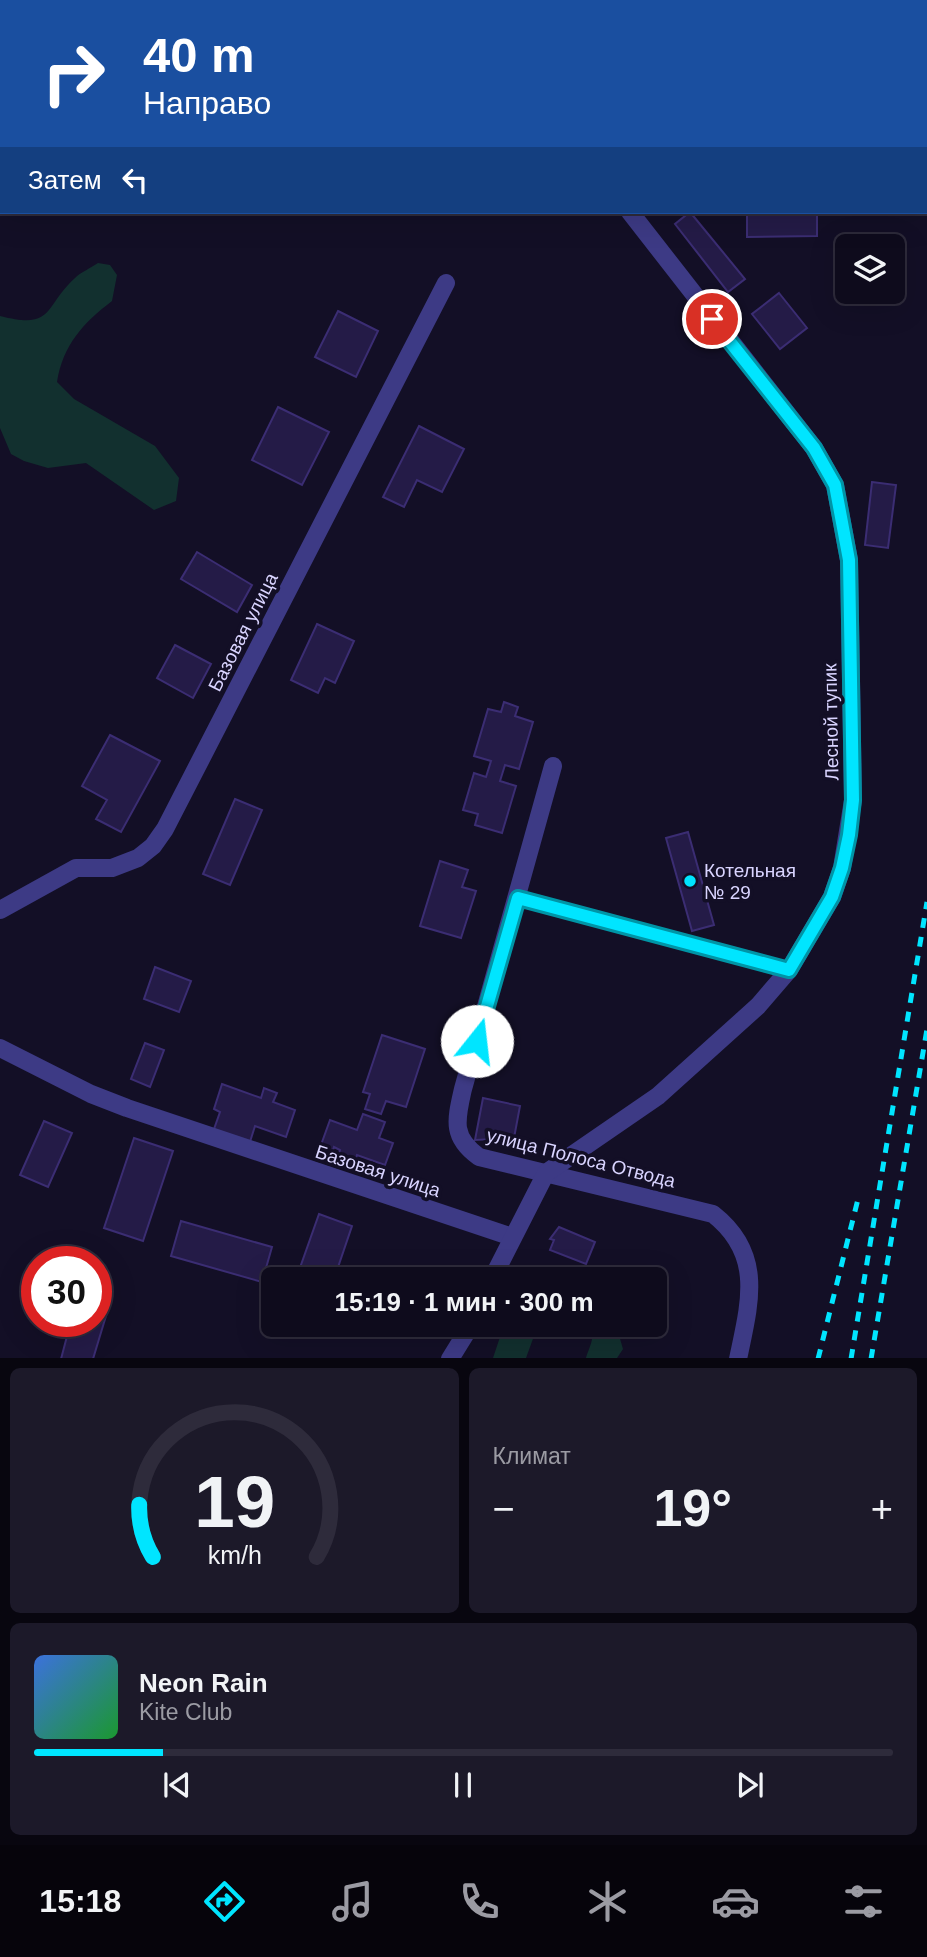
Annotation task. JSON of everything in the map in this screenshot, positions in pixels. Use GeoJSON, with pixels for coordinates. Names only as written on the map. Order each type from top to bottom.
{"type":"FeatureCollection","features":[{"type":"Feature","properties":{"kind":"street","name":"Лесной тупик"},"geometry":{"type":"LineString","coordinates":[[546,1173],[634,1115],[678,1080],[758,1006],[789,970],[832,897],[842,868],[853,800],[849,560],[835,485],[814,448],[632,214]]}},
{"type":"Feature","properties":{"kind":"street","name":"Базовая улица"},"geometry":{"type":"LineString","coordinates":[[0,911],[76,868],[112,868],[138,858],[153,846],[165,829],[446,283]]}},
{"type":"Feature","properties":{"kind":"street","name":"улица Полоса Отвода"},"geometry":{"type":"LineString","coordinates":[[553,766],[463,1089],[458,1111],[459,1133],[463,1146],[479,1157],[699,1209],[713,1214],[726,1224],[740,1240],[749,1268],[745,1327],[738,1358]]}},
{"type":"Feature","properties":{"kind":"street","name":"Базовая улица"},"geometry":{"type":"LineString","coordinates":[[0,1048],[92,1094],[127,1108],[512,1237]]}},
{"type":"Feature","properties":{"kind":"street"},"geometry":{"type":"LineString","coordinates":[[498,1267],[546,1173]]}},
{"type":"Feature","properties":{"kind":"street"},"geometry":{"type":"LineString","coordinates":[[451,1358],[464,1337]]}},
{"type":"Feature","properties":{"kind":"lane"},"geometry":{"type":"LineString","coordinates":[[518,898],[789,970]]}},
{"type":"Feature","properties":{"kind":"green space"},"geometry":{"type":"Polygon","coordinates":[[[98,263],[110,265],[117,275],[112,301],[83,327],[69,346],[57,382],[74,399],[155,446],[179,478],[176,501],[154,510],[86,463],[48,468],[24,461],[11,454],[0,428],[0,316],[18,320],[39,318],[75,278],[98,263]]]}},
{"type":"Feature","properties":{"kind":"green space"},"geometry":{"type":"Polygon","coordinates":[[[500,1337],[534,1337],[526,1358],[493,1358],[500,1337]]]}},
{"type":"Feature","properties":{"kind":"green space"},"geometry":{"type":"Polygon","coordinates":[[[592,1337],[620,1337],[623,1349],[617,1358],[586,1358],[592,1337]]]}},
{"type":"Feature","properties":{"kind":"building"},"geometry":{"type":"Polygon","coordinates":[[[688,214],[692,214],[745,279],[728,292],[675,224],[688,214]]]}},
{"type":"Feature","properties":{"kind":"building"},"geometry":{"type":"Polygon","coordinates":[[[747,214],[817,214],[817,236],[747,237],[747,214]]]}},
{"type":"Feature","properties":{"kind":"building"},"geometry":{"type":"Polygon","coordinates":[[[779,293],[807,328],[780,349],[752,314],[779,293]]]}},
{"type":"Feature","properties":{"kind":"building"},"geometry":{"type":"Polygon","coordinates":[[[338,311],[378,331],[356,377],[315,357],[338,311]]]}},
{"type":"Feature","properties":{"kind":"building"},"geometry":{"type":"Polygon","coordinates":[[[278,407],[329,432],[302,485],[252,460],[278,407]]]}},
{"type":"Feature","properties":{"kind":"building"},"geometry":{"type":"Polygon","coordinates":[[[419,426],[464,449],[442,492],[417,480],[404,507],[383,497],[419,426]]]}},
{"type":"Feature","properties":{"kind":"building"},"geometry":{"type":"Polygon","coordinates":[[[872,482],[896,485],[888,548],[865,545],[872,482]]]}},
{"type":"Feature","properties":{"kind":"building"},"geometry":{"type":"Polygon","coordinates":[[[197,552],[252,585],[237,612],[181,579],[197,552]]]}},
{"type":"Feature","properties":{"kind":"building"},"geometry":{"type":"Polygon","coordinates":[[[317,624],[354,641],[335,683],[325,678],[318,693],[291,680],[317,624]]]}},
{"type":"Feature","properties":{"kind":"building"},"geometry":{"type":"Polygon","coordinates":[[[175,645],[211,664],[193,698],[157,678],[175,645]]]}},
{"type":"Feature","properties":{"kind":"building"},"geometry":{"type":"Polygon","coordinates":[[[504,702],[518,707],[515,716],[533,722],[519,769],[505,765],[500,781],[516,786],[502,833],[475,825],[478,814],[463,810],[474,773],[486,777],[491,761],[474,756],[488,709],[501,712],[504,702]]]}},
{"type":"Feature","properties":{"kind":"building"},"geometry":{"type":"Polygon","coordinates":[[[110,735],[160,761],[121,832],[96,819],[107,800],[82,786],[110,735]]]}},
{"type":"Feature","properties":{"kind":"building"},"geometry":{"type":"Polygon","coordinates":[[[235,799],[262,810],[230,885],[203,874],[235,799]]]}},
{"type":"Feature","properties":{"kind":"building","name":"Котельная № 29"},"geometry":{"type":"Polygon","coordinates":[[[688,832],[714,925],[692,931],[666,838],[688,832]]]}},
{"type":"Feature","properties":{"kind":"building"},"geometry":{"type":"Polygon","coordinates":[[[440,861],[468,870],[462,887],[476,891],[461,938],[420,926],[440,861]]]}},
{"type":"Feature","properties":{"kind":"building"},"geometry":{"type":"Polygon","coordinates":[[[155,967],[191,981],[179,1012],[144,999],[155,967]]]}},
{"type":"Feature","properties":{"kind":"building"},"geometry":{"type":"Polygon","coordinates":[[[382,1035],[425,1049],[406,1107],[386,1101],[381,1114],[365,1109],[370,1094],[363,1092],[382,1035]]]}},
{"type":"Feature","properties":{"kind":"building"},"geometry":{"type":"Polygon","coordinates":[[[145,1043],[164,1050],[150,1087],[131,1079],[145,1043]]]}},
{"type":"Feature","properties":{"kind":"building"},"geometry":{"type":"Polygon","coordinates":[[[222,1084],[261,1098],[264,1088],[277,1093],[273,1102],[295,1110],[286,1137],[255,1126],[249,1145],[213,1132],[220,1112],[214,1109],[222,1084]]]}},
{"type":"Feature","properties":{"kind":"building"},"geometry":{"type":"Polygon","coordinates":[[[483,1098],[520,1106],[514,1138],[475,1140],[483,1098]]]}},
{"type":"Feature","properties":{"kind":"building"},"geometry":{"type":"Polygon","coordinates":[[[363,1114],[385,1122],[379,1138],[393,1143],[385,1165],[357,1155],[353,1168],[336,1162],[340,1150],[334,1147],[330,1160],[317,1156],[330,1120],[357,1130],[363,1114]]]}},
{"type":"Feature","properties":{"kind":"building"},"geometry":{"type":"Polygon","coordinates":[[[44,1121],[72,1133],[48,1187],[20,1175],[44,1121]]]}},
{"type":"Feature","properties":{"kind":"building"},"geometry":{"type":"Polygon","coordinates":[[[134,1138],[173,1151],[143,1241],[104,1228],[134,1138]]]}},
{"type":"Feature","properties":{"kind":"building"},"geometry":{"type":"Polygon","coordinates":[[[319,1214],[352,1226],[338,1267],[300,1267],[319,1214]]]}},
{"type":"Feature","properties":{"kind":"building"},"geometry":{"type":"Polygon","coordinates":[[[181,1221],[272,1247],[266,1267],[261,1267],[261,1282],[171,1256],[181,1221]]]}},
{"type":"Feature","properties":{"kind":"building"},"geometry":{"type":"Polygon","coordinates":[[[559,1227],[595,1242],[586,1264],[550,1250],[554,1240],[550,1239],[559,1227]]]}},
{"type":"Feature","properties":{"kind":"building"},"geometry":{"type":"Polygon","coordinates":[[[67,1337],[100,1337],[93,1358],[61,1358],[67,1337]]]}},
{"type":"Feature","properties":{"kind":"railway"},"geometry":{"type":"LineString","coordinates":[[851,1358],[927,902]]}},
{"type":"Feature","properties":{"kind":"railway"},"geometry":{"type":"LineString","coordinates":[[871,1358],[927,1029]]}},
{"type":"Feature","properties":{"kind":"railway"},"geometry":{"type":"LineString","coordinates":[[818,1358],[859,1195]]}},
{"type":"Feature","properties":{"kind":"place","name":"Котельная № 29"},"geometry":{"type":"Point","coordinates":[690,881]}},
{"type":"Feature","properties":{"kind":"route"},"geometry":{"type":"LineString","coordinates":[[477,1041],[518,898],[789,970],[832,897],[842,868],[853,800],[849,560],[843,518],[835,485],[814,448],[712,319]]}}]}
